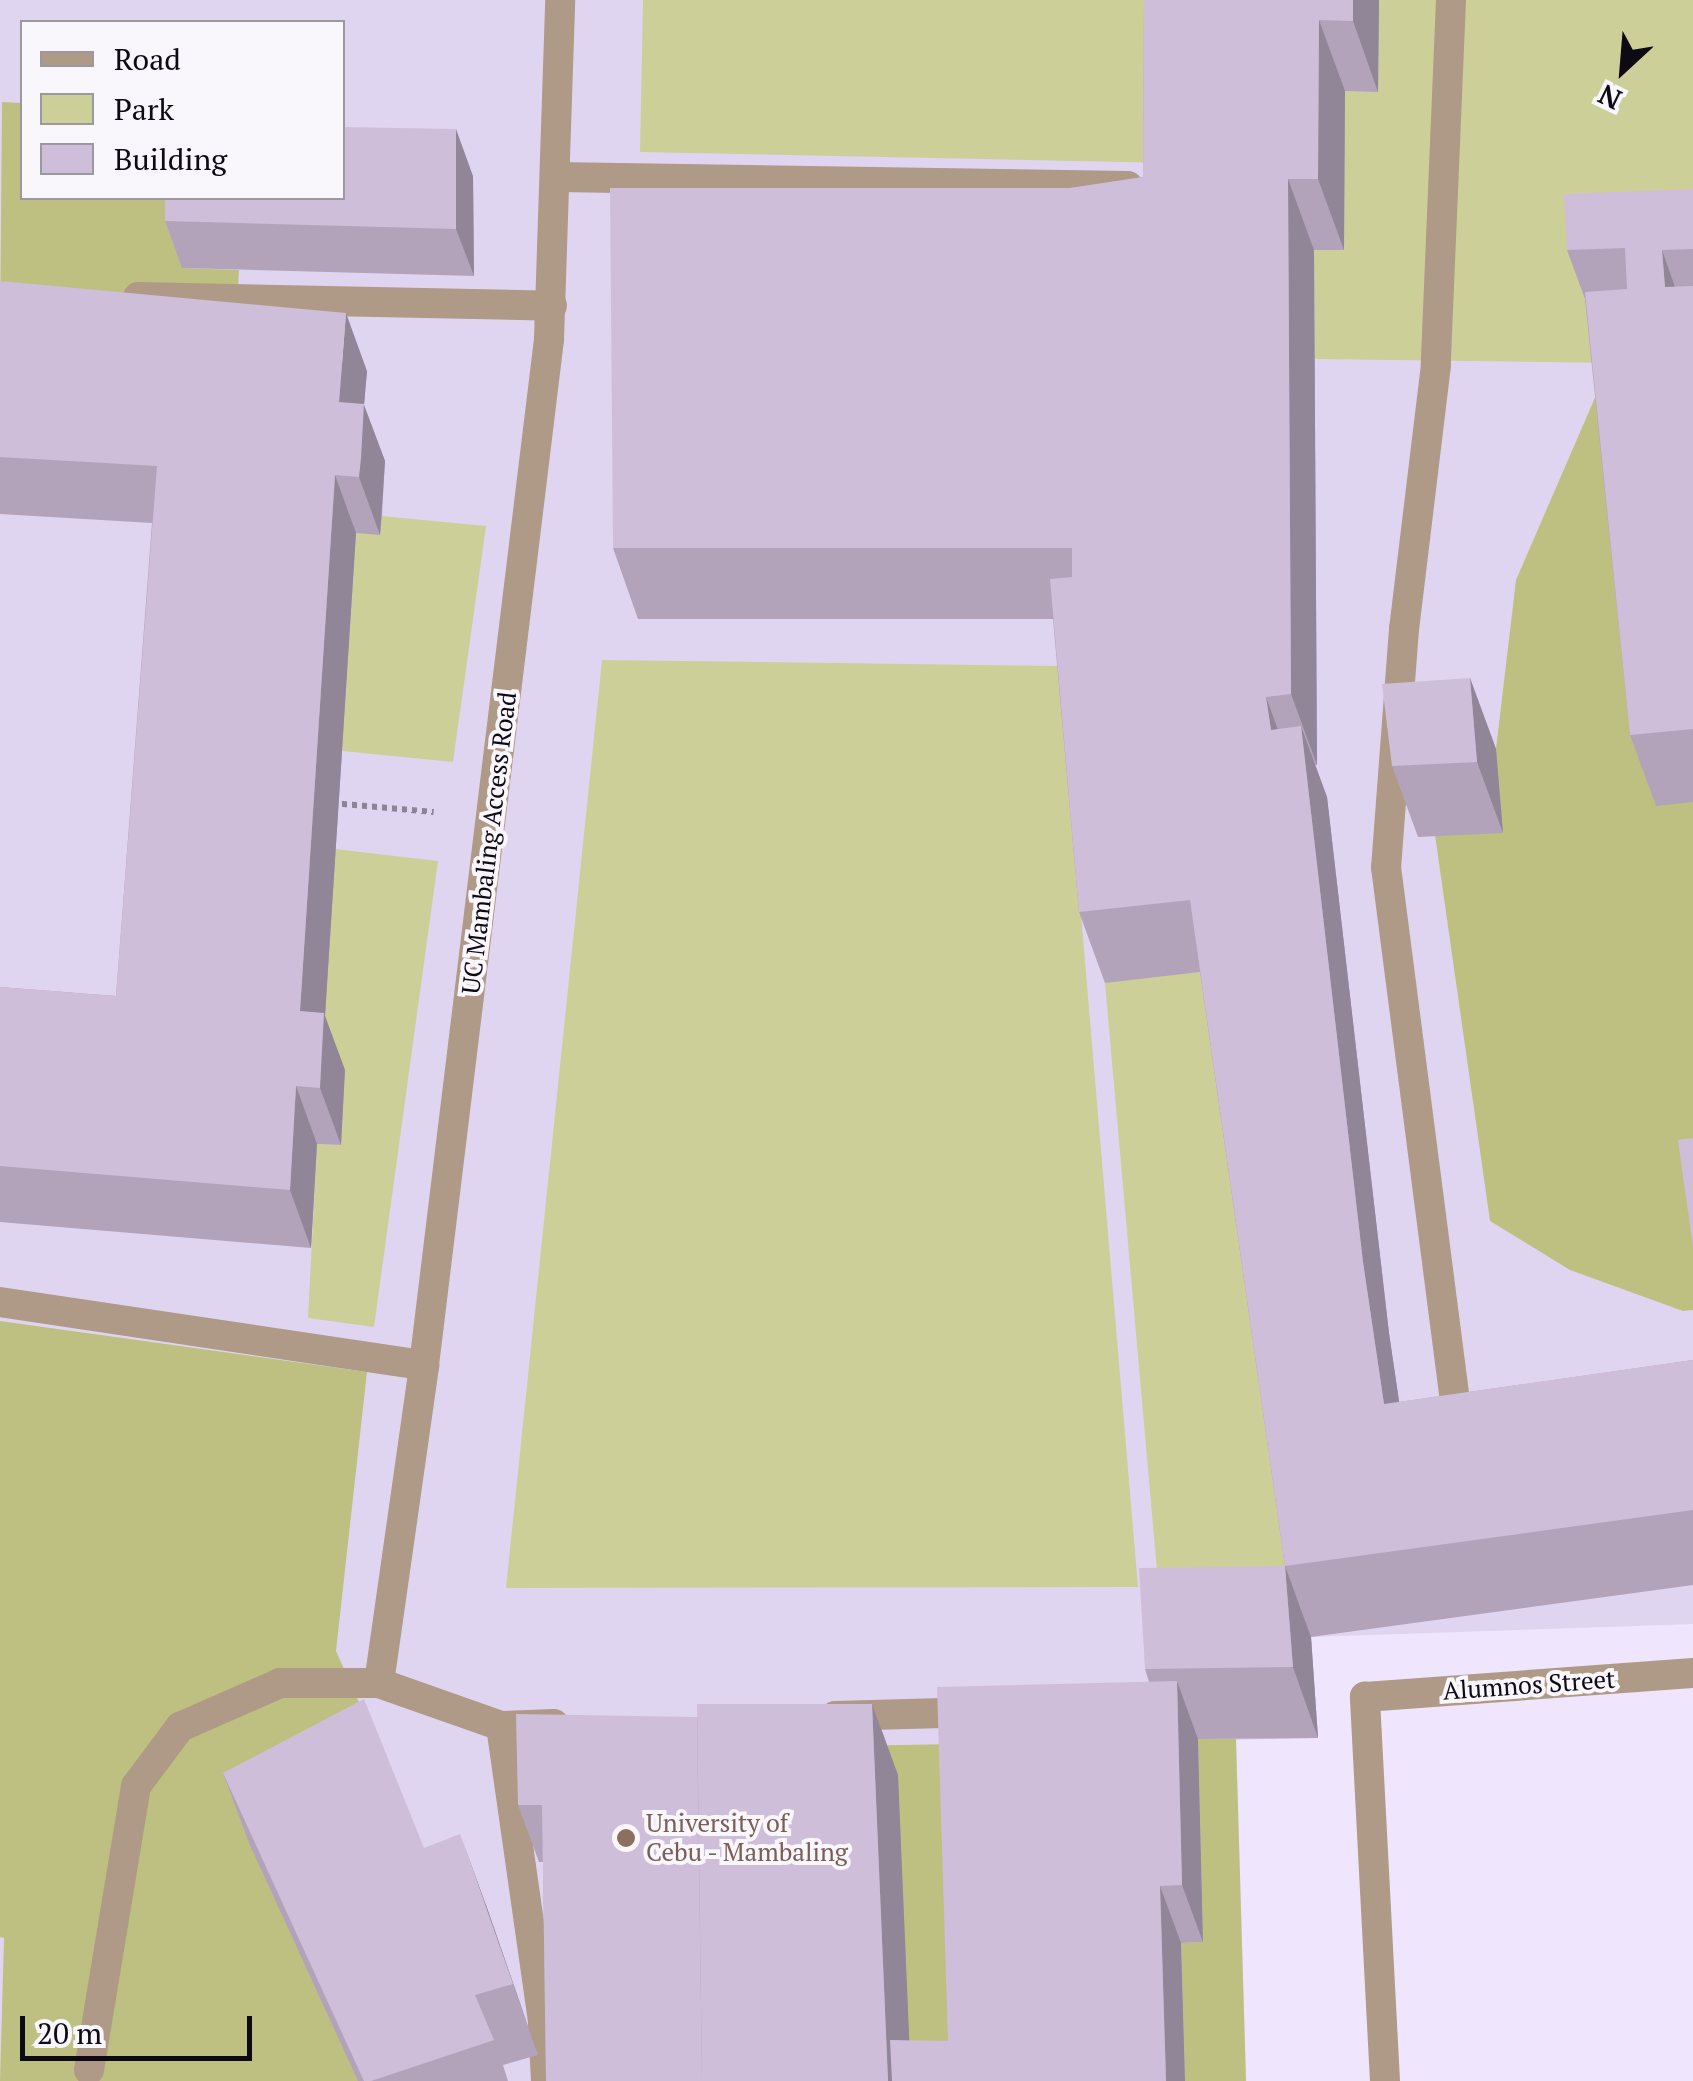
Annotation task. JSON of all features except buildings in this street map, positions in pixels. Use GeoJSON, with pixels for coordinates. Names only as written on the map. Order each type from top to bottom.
{"type":"FeatureCollection","features":[{"type":"Feature","properties":{"kind":"street","name":"UC Mambaling Access Road"},"geometry":{"type":"LineString","coordinates":[[379,1683],[424,1364],[552,306],[560,0]]}},
{"type":"Feature","properties":{"kind":"street"},"geometry":{"type":"LineString","coordinates":[[1450,0],[1436,365],[1404,629],[1386,867],[1459,1432]]}},
{"type":"Feature","properties":{"kind":"street"},"geometry":{"type":"LineString","coordinates":[[556,177],[1145,186]]}},
{"type":"Feature","properties":{"kind":"street"},"geometry":{"type":"LineString","coordinates":[[99,296],[552,306]]}},
{"type":"Feature","properties":{"kind":"street"},"geometry":{"type":"LineString","coordinates":[[0,1302],[424,1364]]}},
{"type":"Feature","properties":{"kind":"street","name":"Alumnos Street"},"geometry":{"type":"LineString","coordinates":[[1384,2081],[1365,1696],[1693,1673]]}},
{"type":"Feature","properties":{"kind":"street"},"geometry":{"type":"LineString","coordinates":[[88,2070],[136,1786],[180,1727],[280,1684],[379,1683],[501,1726],[580,1723]]}},
{"type":"Feature","properties":{"kind":"street"},"geometry":{"type":"LineString","coordinates":[[799,1717],[1018,1711]]}},
{"type":"Feature","properties":{"kind":"street"},"geometry":{"type":"LineString","coordinates":[[501,1726],[543,2022],[546,2081]]}},
{"type":"Feature","properties":{"kind":"path"},"geometry":{"type":"LineString","coordinates":[[321,802],[492,817]]}},
{"type":"Feature","properties":{"kind":"shaded area"},"geometry":{"type":"Polygon","coordinates":[[[0,0],[1693,0],[1693,1624],[1311,1637],[1318,1738],[1236,1740],[1246,2081],[0,2081],[0,0]]]}},
{"type":"Feature","properties":{"kind":"green space"},"geometry":{"type":"Polygon","coordinates":[[[643,0],[1172,0],[1170,163],[640,152],[643,0]]]}},
{"type":"Feature","properties":{"kind":"green space"},"geometry":{"type":"Polygon","coordinates":[[[1379,0],[1693,0],[1693,260],[1610,363],[1315,359],[1314,250],[1344,250],[1345,91],[1378,91],[1379,0]]]}},
{"type":"Feature","properties":{"kind":"green space"},"geometry":{"type":"Polygon","coordinates":[[[2,102],[20,103],[20,200],[183,200],[183,268],[239,270],[234,359],[0,337],[2,102]]]}},
{"type":"Feature","properties":{"kind":"green space"},"geometry":{"type":"Polygon","coordinates":[[[1610,363],[1693,801],[1693,1310],[1683,1311],[1570,1270],[1490,1221],[1435,835],[1496,749],[1516,580],[1610,363]]]}},
{"type":"Feature","properties":{"kind":"green space"},"geometry":{"type":"Polygon","coordinates":[[[382,516],[486,526],[453,762],[342,751],[356,533],[382,516]]]}},
{"type":"Feature","properties":{"kind":"green space"},"geometry":{"type":"Polygon","coordinates":[[[602,660],[1060,666],[1138,1587],[506,1588],[602,660]]]}},
{"type":"Feature","properties":{"kind":"green space"},"geometry":{"type":"Polygon","coordinates":[[[335,849],[438,861],[374,1327],[308,1318],[317,1144],[341,1145],[345,1071],[321,1069],[335,849]]]}},
{"type":"Feature","properties":{"kind":"green space"},"geometry":{"type":"Polygon","coordinates":[[[1215,965],[1306,1604],[1160,1605],[1105,983],[1215,965]]]}},
{"type":"Feature","properties":{"kind":"green space"},"geometry":{"type":"Polygon","coordinates":[[[0,1321],[367,1372],[336,1651],[389,1769],[358,2081],[0,2081],[4,1938],[0,1937],[0,1321]]]}},
{"type":"Feature","properties":{"kind":"green space"},"geometry":{"type":"Polygon","coordinates":[[[1198,1739],[1236,1739],[1246,2081],[1185,2081],[1181,1943],[1203,1942],[1198,1739]]]}},
{"type":"Feature","properties":{"kind":"green space"},"geometry":{"type":"Polygon","coordinates":[[[958,1744],[968,2081],[910,2081],[725,1748],[958,1744]]]}},
{"type":"Feature","properties":{"kind":"place","name":"University of Cebu - Mambaling"},"geometry":{"type":"Point","coordinates":[626,1838]}}]}
